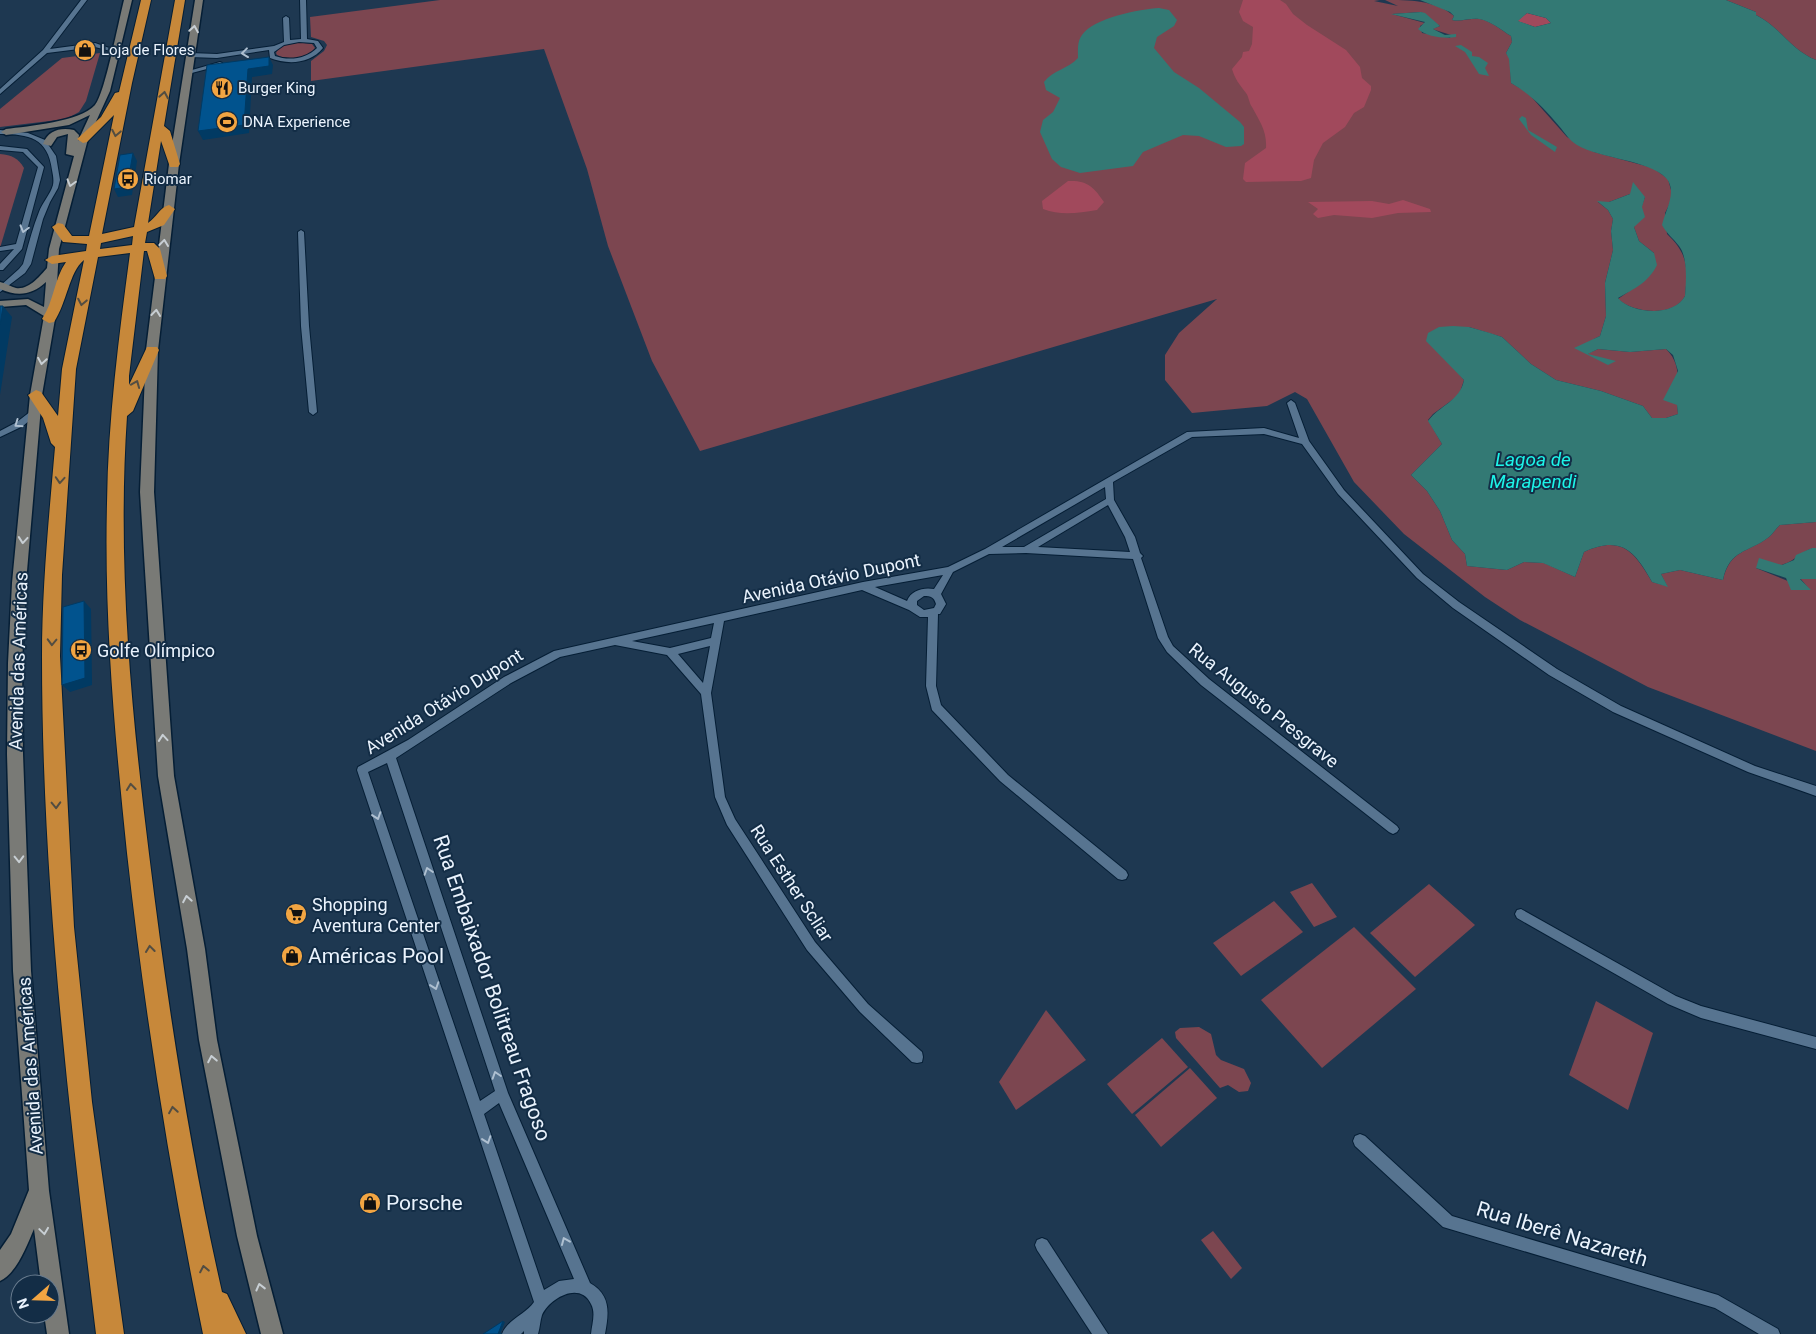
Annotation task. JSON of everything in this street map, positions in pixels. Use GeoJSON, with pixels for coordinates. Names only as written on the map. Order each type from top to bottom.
{"type":"FeatureCollection","features":[{"type":"Feature","properties":{"kind":"highway","name":"Avenida das Américas"},"geometry":{"type":"LineString","coordinates":[[110,1334],[80,1102],[58,846],[51,656],[53,575],[69,369],[89,249],[146,0]]}},
{"type":"Feature","properties":{"kind":"highway"},"geometry":{"type":"LineString","coordinates":[[180,0],[158,127],[124,358],[115,502],[123,710],[156,1001],[176,1135],[217,1334]]}},
{"type":"Feature","properties":{"kind":"highway"},"geometry":{"type":"LineString","coordinates":[[83,139],[95,130],[116,104],[126,83]]}},
{"type":"Feature","properties":{"kind":"highway"},"geometry":{"type":"LineString","coordinates":[[158,127],[164,131],[174,164]]}},
{"type":"Feature","properties":{"kind":"highway"},"geometry":{"type":"LineString","coordinates":[[52,265],[89,249],[141,238],[169,210]]}},
{"type":"Feature","properties":{"kind":"highway"},"geometry":{"type":"LineString","coordinates":[[58,226],[66,238],[89,249]]}},
{"type":"Feature","properties":{"kind":"highway"},"geometry":{"type":"LineString","coordinates":[[141,238],[153,249],[160,276]]}},
{"type":"Feature","properties":{"kind":"highway"},"geometry":{"type":"LineString","coordinates":[[49,316],[59,305],[68,265],[89,249]]}},
{"type":"Feature","properties":{"kind":"highway"},"geometry":{"type":"LineString","coordinates":[[120,418],[128,405],[152,350]]}},
{"type":"Feature","properties":{"kind":"highway"},"geometry":{"type":"LineString","coordinates":[[36,403],[48,410],[55,427],[61,455]]}},
{"type":"Feature","properties":{"kind":"highway"},"geometry":{"type":"LineString","coordinates":[[209,1295],[224,1316],[232,1334]]}},
{"type":"Feature","properties":{"kind":"main road","name":"Avenida das Américas"},"geometry":{"type":"LineString","coordinates":[[58,1334],[39,1191],[22,971],[15,754],[15,663],[20,576],[36,403],[49,316],[52,265],[58,226],[83,139],[100,106],[116,52],[128,0]]}},
{"type":"Feature","properties":{"kind":"main road"},"geometry":{"type":"LineString","coordinates":[[199,0],[174,164],[152,350],[147,492],[166,776],[196,949],[208,1040],[248,1236],[272,1334]]}},
{"type":"Feature","properties":{"kind":"main road"},"geometry":{"type":"LineString","coordinates":[[3,132],[69,122],[100,106]]}},
{"type":"Feature","properties":{"kind":"main road"},"geometry":{"type":"LineString","coordinates":[[48,144],[49,139],[55,134],[62,131],[71,132],[74,135],[72,158],[76,163]]}},
{"type":"Feature","properties":{"kind":"main road"},"geometry":{"type":"LineString","coordinates":[[2,287],[15,291],[28,289],[38,283],[52,265]]}},
{"type":"Feature","properties":{"kind":"main road"},"geometry":{"type":"LineString","coordinates":[[0,304],[28,302],[49,316]]}},
{"type":"Feature","properties":{"kind":"main road"},"geometry":{"type":"LineString","coordinates":[[0,1270],[18,1240],[39,1191]]}},
{"type":"Feature","properties":{"kind":"street"},"geometry":{"type":"LineString","coordinates":[[0,92],[46,51],[84,0]]}},
{"type":"Feature","properties":{"kind":"street"},"geometry":{"type":"LineString","coordinates":[[303,0],[304,40]]}},
{"type":"Feature","properties":{"kind":"street"},"geometry":{"type":"LineString","coordinates":[[286,18],[287,42]]}},
{"type":"Feature","properties":{"kind":"street"},"geometry":{"type":"LineString","coordinates":[[190,55],[216,56],[274,48],[287,42],[304,40],[319,44],[318,51],[300,59],[266,58]]}},
{"type":"Feature","properties":{"kind":"street"},"geometry":{"type":"LineString","coordinates":[[46,51],[95,45],[116,52]]}},
{"type":"Feature","properties":{"kind":"street"},"geometry":{"type":"LineString","coordinates":[[274,48],[271,54],[276,59]]}},
{"type":"Feature","properties":{"kind":"street"},"geometry":{"type":"LineString","coordinates":[[0,100],[44,62],[46,51]]}},
{"type":"Feature","properties":{"kind":"street"},"geometry":{"type":"LineString","coordinates":[[216,56],[211,60],[216,64]]}},
{"type":"Feature","properties":{"kind":"street"},"geometry":{"type":"LineString","coordinates":[[188,72],[224,63]]}},
{"type":"Feature","properties":{"kind":"street"},"geometry":{"type":"LineString","coordinates":[[2,287],[22,271],[31,250],[45,205],[56,187],[54,157],[48,144],[36,136],[3,132]]}},
{"type":"Feature","properties":{"kind":"street"},"geometry":{"type":"LineString","coordinates":[[0,148],[29,153],[41,167],[19,246],[4,261],[0,268]]}},
{"type":"Feature","properties":{"kind":"street"},"geometry":{"type":"LineString","coordinates":[[35,191],[41,192],[50,189],[56,174]]}},
{"type":"Feature","properties":{"kind":"street"},"geometry":{"type":"LineString","coordinates":[[29,212],[35,209],[39,211],[32,237],[31,250]]}},
{"type":"Feature","properties":{"kind":"street"},"geometry":{"type":"LineString","coordinates":[[302,232],[305,326],[314,412]]}},
{"type":"Feature","properties":{"kind":"street"},"geometry":{"type":"LineString","coordinates":[[0,249],[19,246]]}},
{"type":"Feature","properties":{"kind":"street"},"geometry":{"type":"LineString","coordinates":[[0,434],[20,424],[36,403]]}},
{"type":"Feature","properties":{"kind":"street"},"geometry":{"type":"LineString","coordinates":[[1291,403],[1305,442],[1341,492],[1420,576],[1472,616],[1553,672],[1616,709],[1752,770],[1816,791]]}},
{"type":"Feature","properties":{"kind":"street","name":"Avenida Otávio Dupont"},"geometry":{"type":"LineString","coordinates":[[477,1111],[362,770],[390,757],[526,668],[558,654],[863,586],[950,570],[988,551],[1190,434],[1264,432],[1305,442]]}},
{"type":"Feature","properties":{"kind":"street","name":"Rua Augusto Presgrave"},"geometry":{"type":"LineString","coordinates":[[1109,480],[1110,500],[1138,556],[1163,638],[1170,650],[1205,682],[1393,829]]}},
{"type":"Feature","properties":{"kind":"street"},"geometry":{"type":"LineString","coordinates":[[1026,550],[1110,500]]}},
{"type":"Feature","properties":{"kind":"street"},"geometry":{"type":"LineString","coordinates":[[988,551],[1026,550],[1138,556]]}},
{"type":"Feature","properties":{"kind":"street"},"geometry":{"type":"LineString","coordinates":[[936,594],[950,570]]}},
{"type":"Feature","properties":{"kind":"street"},"geometry":{"type":"LineString","coordinates":[[863,586],[912,607],[919,612],[933,613]]}},
{"type":"Feature","properties":{"kind":"street"},"geometry":{"type":"LineString","coordinates":[[912,607],[912,599],[918,593],[936,594]]}},
{"type":"Feature","properties":{"kind":"street"},"geometry":{"type":"LineString","coordinates":[[936,594],[941,604],[933,613],[931,686],[936,707],[1004,778],[1122,875]]}},
{"type":"Feature","properties":{"kind":"street","name":"Rua Esther Scliar"},"geometry":{"type":"LineString","coordinates":[[720,618],[714,641],[706,693],[720,798],[731,822],[811,946],[864,1008],[917,1057]]}},
{"type":"Feature","properties":{"kind":"street"},"geometry":{"type":"LineString","coordinates":[[612,642],[670,652],[714,641]]}},
{"type":"Feature","properties":{"kind":"street"},"geometry":{"type":"LineString","coordinates":[[670,652],[706,693]]}},
{"type":"Feature","properties":{"kind":"street","name":"Rua Embaixador Bolitreau Fragoso"},"geometry":{"type":"LineString","coordinates":[[390,757],[502,1094],[584,1286],[593,1292],[599,1302],[601,1332]]}},
{"type":"Feature","properties":{"kind":"street"},"geometry":{"type":"LineString","coordinates":[[1520,914],[1672,1000],[1701,1012],[1816,1043]]}},
{"type":"Feature","properties":{"kind":"street"},"geometry":{"type":"LineString","coordinates":[[502,1094],[477,1111],[538,1307],[531,1334]]}},
{"type":"Feature","properties":{"kind":"street","name":"Rua Iberê Nazareth"},"geometry":{"type":"LineString","coordinates":[[1360,1141],[1448,1222],[1718,1302],[1773,1334]]}},
{"type":"Feature","properties":{"kind":"street"},"geometry":{"type":"LineString","coordinates":[[1042,1245],[1101,1334]]}},
{"type":"Feature","properties":{"kind":"street"},"geometry":{"type":"LineString","coordinates":[[509,1334],[551,1292],[562,1286],[573,1284],[584,1286]]}},
{"type":"Feature","properties":{"kind":"shaded area"},"geometry":{"type":"Polygon","coordinates":[[[440,0],[1380,0],[1374,1],[1398,6],[1385,0],[1394,0],[1421,2],[1439,7],[1454,16],[1452,20],[1480,19],[1488,22],[1511,36],[1512,42],[1506,53],[1510,59],[1511,83],[1527,92],[1567,137],[1594,152],[1653,168],[1668,179],[1671,201],[1665,213],[1667,234],[1683,255],[1686,269],[1685,296],[1680,303],[1672,308],[1653,311],[1633,308],[1618,299],[1628,292],[1654,253],[1639,241],[1634,227],[1645,197],[1630,194],[1609,202],[1598,202],[1608,210],[1613,219],[1611,231],[1613,250],[1605,283],[1606,316],[1600,336],[1594,339],[1587,354],[1598,349],[1630,352],[1666,349],[1672,356],[1677,371],[1678,414],[1666,418],[1652,418],[1643,406],[1601,391],[1556,380],[1531,364],[1502,337],[1469,327],[1449,362],[1464,380],[1459,395],[1433,414],[1428,420],[1442,444],[1411,475],[1427,491],[1440,511],[1452,540],[1465,554],[1467,566],[1507,570],[1524,562],[1544,563],[1575,577],[1584,552],[1608,545],[1625,549],[1632,554],[1652,582],[1667,586],[1661,574],[1680,570],[1723,580],[1730,562],[1735,557],[1769,537],[1780,525],[1816,522],[1816,548],[1808,550],[1781,565],[1756,568],[1810,590],[1800,578],[1816,579],[1816,751],[1648,687],[1520,620],[1485,597],[1404,534],[1354,482],[1307,399],[1295,392],[1267,406],[1192,413],[1165,380],[1165,355],[1179,333],[1217,299],[700,451],[652,361],[608,246],[587,169],[544,49],[311,81],[311,61],[324,51],[327,45],[324,41],[311,37],[310,17],[440,0]],[[1421,12],[1392,14],[1425,23],[1420,26],[1422,33],[1450,38],[1451,35],[1432,29],[1440,26],[1421,12]]]}},
{"type":"Feature","properties":{"kind":"shaded area"},"geometry":{"type":"Polygon","coordinates":[[[1243,0],[1280,0],[1286,4],[1293,14],[1307,25],[1346,50],[1360,67],[1362,78],[1371,86],[1364,107],[1354,113],[1345,127],[1323,143],[1314,160],[1311,178],[1301,181],[1246,182],[1243,179],[1245,163],[1266,148],[1266,142],[1260,122],[1247,95],[1234,76],[1232,69],[1242,57],[1243,52],[1249,51],[1252,44],[1253,27],[1243,21],[1239,12],[1243,0]]]}},
{"type":"Feature","properties":{"kind":"shaded area"},"geometry":{"type":"Polygon","coordinates":[[[1726,0],[1816,0],[1816,60],[1799,50],[1772,25],[1756,15],[1756,12],[1726,0]]]}},
{"type":"Feature","properties":{"kind":"shaded area"},"geometry":{"type":"Polygon","coordinates":[[[1527,13],[1546,18],[1551,23],[1535,27],[1517,21],[1527,13]]]}},
{"type":"Feature","properties":{"kind":"shaded area"},"geometry":{"type":"Polygon","coordinates":[[[296,42],[312,44],[315,48],[307,55],[297,58],[286,58],[277,55],[279,47],[296,42]]]}},
{"type":"Feature","properties":{"kind":"shaded area"},"geometry":{"type":"Polygon","coordinates":[[[100,53],[86,101],[79,112],[66,119],[0,127],[0,109],[62,58],[100,53]]]}},
{"type":"Feature","properties":{"kind":"shaded area"},"geometry":{"type":"Polygon","coordinates":[[[0,154],[14,158],[24,168],[0,248],[0,154]]]}},
{"type":"Feature","properties":{"kind":"shaded area"},"geometry":{"type":"Polygon","coordinates":[[[1068,181],[1089,185],[1104,202],[1097,210],[1083,212],[1063,213],[1043,209],[1042,201],[1068,181]]]}},
{"type":"Feature","properties":{"kind":"shaded area"},"geometry":{"type":"Polygon","coordinates":[[[1403,200],[1430,209],[1431,212],[1398,213],[1372,218],[1334,215],[1318,218],[1313,214],[1318,209],[1308,202],[1372,201],[1389,204],[1403,200]]]}},
{"type":"Feature","properties":{"kind":"shaded area"},"geometry":{"type":"Polygon","coordinates":[[[1312,883],[1337,917],[1314,927],[1290,892],[1312,883]]]}},
{"type":"Feature","properties":{"kind":"shaded area"},"geometry":{"type":"Polygon","coordinates":[[[1429,884],[1475,925],[1415,977],[1370,933],[1429,884]]]}},
{"type":"Feature","properties":{"kind":"shaded area"},"geometry":{"type":"Polygon","coordinates":[[[1274,901],[1303,932],[1241,976],[1213,943],[1274,901]]]}},
{"type":"Feature","properties":{"kind":"shaded area"},"geometry":{"type":"Polygon","coordinates":[[[1354,927],[1416,989],[1322,1068],[1261,1000],[1354,927]]]}},
{"type":"Feature","properties":{"kind":"shaded area"},"geometry":{"type":"Polygon","coordinates":[[[1596,1001],[1653,1033],[1628,1110],[1569,1075],[1596,1001]]]}},
{"type":"Feature","properties":{"kind":"shaded area"},"geometry":{"type":"Polygon","coordinates":[[[1046,1010],[1086,1060],[1016,1110],[999,1082],[1046,1010]]]}},
{"type":"Feature","properties":{"kind":"shaded area"},"geometry":{"type":"Polygon","coordinates":[[[1199,1027],[1211,1034],[1216,1055],[1221,1060],[1244,1069],[1251,1083],[1248,1091],[1239,1092],[1228,1085],[1220,1088],[1176,1038],[1175,1032],[1180,1028],[1199,1027]]]}},
{"type":"Feature","properties":{"kind":"shaded area"},"geometry":{"type":"Polygon","coordinates":[[[1162,1038],[1188,1067],[1132,1114],[1107,1084],[1162,1038]]]}},
{"type":"Feature","properties":{"kind":"shaded area"},"geometry":{"type":"Polygon","coordinates":[[[1190,1068],[1217,1098],[1161,1147],[1135,1115],[1190,1068]]]}},
{"type":"Feature","properties":{"kind":"shaded area"},"geometry":{"type":"Polygon","coordinates":[[[1213,1231],[1242,1268],[1231,1279],[1201,1240],[1213,1231]]]}},
{"type":"Feature","properties":{"kind":"water","name":"Lagoa de Marapendi"},"geometry":{"type":"Polygon","coordinates":[[[1420,0],[1726,0],[1756,12],[1756,15],[1772,25],[1799,50],[1816,60],[1816,522],[1780,525],[1762,542],[1735,557],[1730,562],[1723,580],[1680,570],[1661,574],[1668,587],[1652,582],[1633,554],[1626,549],[1608,545],[1584,552],[1575,577],[1543,563],[1524,562],[1507,570],[1467,566],[1465,554],[1452,540],[1440,511],[1427,491],[1411,475],[1442,444],[1428,421],[1454,398],[1462,387],[1464,380],[1426,341],[1428,333],[1439,327],[1469,327],[1502,337],[1531,364],[1556,380],[1601,391],[1643,406],[1652,418],[1666,418],[1678,414],[1677,405],[1663,400],[1678,371],[1673,355],[1666,349],[1630,352],[1598,349],[1588,354],[1616,361],[1608,365],[1574,348],[1600,336],[1606,316],[1605,283],[1613,250],[1611,231],[1613,219],[1608,210],[1597,201],[1609,202],[1630,194],[1633,182],[1645,197],[1642,207],[1645,217],[1634,227],[1639,241],[1654,253],[1657,265],[1645,281],[1618,298],[1633,307],[1653,311],[1672,307],[1680,303],[1685,296],[1686,270],[1684,256],[1679,246],[1662,225],[1671,195],[1669,183],[1666,178],[1648,167],[1599,154],[1574,143],[1537,102],[1511,83],[1509,59],[1506,53],[1512,42],[1511,36],[1483,20],[1452,20],[1454,16],[1450,12],[1420,0]],[[1527,13],[1518,21],[1535,27],[1551,23],[1546,18],[1527,13]]]}},
{"type":"Feature","properties":{"kind":"water"},"geometry":{"type":"Polygon","coordinates":[[[1159,8],[1169,10],[1177,20],[1174,26],[1157,37],[1154,48],[1174,72],[1199,88],[1240,122],[1244,127],[1244,144],[1226,147],[1199,136],[1183,135],[1143,152],[1133,166],[1080,173],[1061,167],[1052,159],[1040,132],[1043,120],[1053,112],[1060,98],[1046,90],[1044,82],[1078,58],[1079,40],[1088,29],[1106,19],[1140,10],[1159,8]]]}},
{"type":"Feature","properties":{"kind":"water"},"geometry":{"type":"Polygon","coordinates":[[[1425,13],[1440,26],[1433,29],[1445,35],[1456,34],[1456,37],[1431,36],[1418,29],[1425,22],[1391,14],[1425,13]]]}},
{"type":"Feature","properties":{"kind":"water"},"geometry":{"type":"Polygon","coordinates":[[[1461,45],[1472,52],[1472,56],[1479,57],[1488,63],[1485,68],[1489,76],[1479,74],[1465,52],[1455,46],[1461,45]]]}},
{"type":"Feature","properties":{"kind":"water"},"geometry":{"type":"Polygon","coordinates":[[[1522,116],[1526,118],[1528,130],[1557,147],[1555,152],[1531,135],[1519,119],[1522,116]]]}},
{"type":"Feature","properties":{"kind":"water"},"geometry":{"type":"Polygon","coordinates":[[[1816,548],[1816,579],[1800,579],[1811,590],[1791,590],[1786,578],[1756,568],[1759,558],[1782,565],[1794,560],[1796,555],[1816,548]]]}},
{"type":"Feature","properties":{"kind":"building"},"geometry":{"type":"Polygon","coordinates":[[[269,57],[269,66],[248,69],[244,125],[198,131],[207,65],[269,57]]]}},
{"type":"Feature","properties":{"kind":"building"},"geometry":{"type":"Polygon","coordinates":[[[133,153],[127,187],[114,189],[120,155],[133,153]]]}},
{"type":"Feature","properties":{"kind":"building"},"geometry":{"type":"Polygon","coordinates":[[[0,306],[3,306],[0,325],[0,306]]]}},
{"type":"Feature","properties":{"kind":"building"},"geometry":{"type":"Polygon","coordinates":[[[84,601],[85,678],[62,685],[63,607],[84,601]]]}},
{"type":"Feature","properties":{"kind":"building"},"geometry":{"type":"Polygon","coordinates":[[[503,1321],[498,1334],[483,1334],[503,1321]]]}},
{"type":"Feature","properties":{"kind":"place","name":"Loja de Flores"},"geometry":{"type":"Point","coordinates":[85,50]}},
{"type":"Feature","properties":{"kind":"place","name":"Burger King"},"geometry":{"type":"Point","coordinates":[222,88]}},
{"type":"Feature","properties":{"kind":"place","name":"DNA Experience"},"geometry":{"type":"Point","coordinates":[227,122]}},
{"type":"Feature","properties":{"kind":"place","name":"Riomar"},"geometry":{"type":"Point","coordinates":[128,179]}},
{"type":"Feature","properties":{"kind":"place","name":"Golfe Olímpico"},"geometry":{"type":"Point","coordinates":[81,650]}},
{"type":"Feature","properties":{"kind":"place","name":"Shopping Aventura Center"},"geometry":{"type":"Point","coordinates":[296,914]}},
{"type":"Feature","properties":{"kind":"place","name":"Américas Pool"},"geometry":{"type":"Point","coordinates":[292,956]}},
{"type":"Feature","properties":{"kind":"place","name":"Porsche"},"geometry":{"type":"Point","coordinates":[370,1203]}}]}
